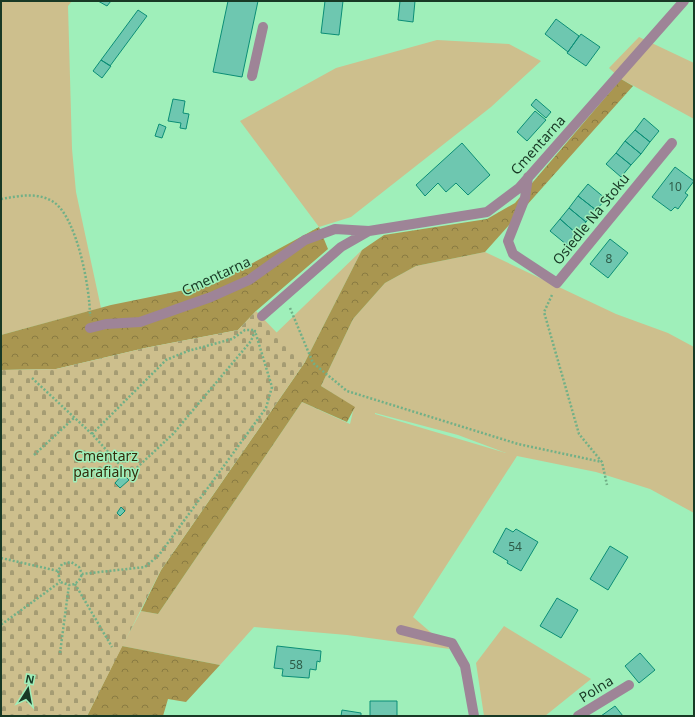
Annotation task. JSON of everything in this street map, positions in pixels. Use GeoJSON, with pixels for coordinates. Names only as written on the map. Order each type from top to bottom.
{"type":"FeatureCollection","features":[{"type":"Feature","properties":{"kind":"street","name":"Cmentarna"},"geometry":{"type":"LineString","coordinates":[[90,328],[106,324],[140,322],[211,297],[249,280],[305,240],[335,229],[369,231],[487,212],[519,188],[684,1]]}},
{"type":"Feature","properties":{"kind":"street"},"geometry":{"type":"LineString","coordinates":[[252,76],[263,27]]}},
{"type":"Feature","properties":{"kind":"street","name":"Osiedle Na Stoku"},"geometry":{"type":"LineString","coordinates":[[528,177],[525,198],[508,241],[513,254],[558,284],[672,143]]}},
{"type":"Feature","properties":{"kind":"street","name":"Cmentarna"},"geometry":{"type":"LineString","coordinates":[[262,316],[341,247],[369,231]]}},
{"type":"Feature","properties":{"kind":"street"},"geometry":{"type":"LineString","coordinates":[[401,630],[452,643],[465,666],[474,716]]}},
{"type":"Feature","properties":{"kind":"street","name":"Polna"},"geometry":{"type":"LineString","coordinates":[[578,716],[629,685]]}},
{"type":"Feature","properties":{"kind":"path"},"geometry":{"type":"LineString","coordinates":[[1,199],[30,194],[53,201],[65,213],[82,256],[90,302],[90,328]]}},
{"type":"Feature","properties":{"kind":"path"},"geometry":{"type":"LineString","coordinates":[[558,284],[544,312],[579,434],[602,462],[607,485]]}},
{"type":"Feature","properties":{"kind":"path"},"geometry":{"type":"LineString","coordinates":[[285,296],[313,363],[347,390],[518,444],[602,462]]}},
{"type":"Feature","properties":{"kind":"path"},"geometry":{"type":"LineString","coordinates":[[32,378],[92,434],[129,475],[173,434],[251,341],[262,316]]}},
{"type":"Feature","properties":{"kind":"path"},"geometry":{"type":"LineString","coordinates":[[92,434],[166,360],[188,351],[232,339],[245,330],[255,331]]}},
{"type":"Feature","properties":{"kind":"path"},"geometry":{"type":"LineString","coordinates":[[82,574],[145,567],[159,555],[266,408],[272,387],[255,331]]}},
{"type":"Feature","properties":{"kind":"path"},"geometry":{"type":"LineString","coordinates":[[34,455],[74,418]]}},
{"type":"Feature","properties":{"kind":"path"},"geometry":{"type":"LineString","coordinates":[[1,558],[58,571]]}},
{"type":"Feature","properties":{"kind":"path"},"geometry":{"type":"LineString","coordinates":[[71,562],[79,567],[82,574],[80,579],[75,584],[69,585],[60,582],[58,571],[62,564],[71,562]]}},
{"type":"Feature","properties":{"kind":"path"},"geometry":{"type":"LineString","coordinates":[[1,620],[2,624],[60,582]]}},
{"type":"Feature","properties":{"kind":"path"},"geometry":{"type":"LineString","coordinates":[[75,584],[112,647]]}},
{"type":"Feature","properties":{"kind":"path"},"geometry":{"type":"LineString","coordinates":[[60,653],[69,585]]}},
{"type":"Feature","properties":{"kind":"green space"},"geometry":{"type":"Polygon","coordinates":[[[1,1],[72,1],[68,6],[72,149],[76,192],[101,308],[1,335],[1,1]]]}},
{"type":"Feature","properties":{"kind":"green space"},"geometry":{"type":"Polygon","coordinates":[[[639,37],[694,63],[694,119],[621,79],[609,68],[639,37]]]}},
{"type":"Feature","properties":{"kind":"green space"},"geometry":{"type":"Polygon","coordinates":[[[437,40],[509,44],[541,61],[491,107],[351,217],[319,227],[240,121],[336,68],[437,40]]]}},
{"type":"Feature","properties":{"kind":"green space"},"geometry":{"type":"Polygon","coordinates":[[[621,79],[633,86],[485,252],[416,266],[385,283],[353,319],[321,386],[355,407],[347,422],[302,402],[158,614],[141,611],[161,570],[305,362],[362,250],[384,235],[487,219],[515,203],[621,79]]]}},
{"type":"Feature","properties":{"kind":"green space"},"geometry":{"type":"Polygon","coordinates":[[[319,227],[328,249],[256,311],[238,330],[145,348],[56,369],[1,370],[1,335],[111,305],[214,284],[319,227]]]}},
{"type":"Feature","properties":{"kind":"green space"},"geometry":{"type":"Polygon","coordinates":[[[362,250],[305,362],[274,335],[362,250]]]}},
{"type":"Feature","properties":{"kind":"green space"},"geometry":{"type":"Polygon","coordinates":[[[485,252],[616,314],[668,333],[694,347],[694,513],[650,489],[596,472],[517,456],[413,617],[450,649],[347,635],[254,627],[220,665],[122,646],[141,611],[158,614],[302,402],[350,424],[354,407],[321,386],[353,319],[385,283],[416,266],[485,252]],[[375,413],[506,453],[458,435],[375,413]]]}},
{"type":"Feature","properties":{"kind":"green space","name":"Cmentarz parafialny"},"geometry":{"type":"Polygon","coordinates":[[[256,311],[305,362],[161,570],[87,716],[1,716],[1,370],[56,369],[145,348],[238,330],[256,311]]]}},
{"type":"Feature","properties":{"kind":"green space"},"geometry":{"type":"Polygon","coordinates":[[[504,626],[591,679],[545,716],[484,716],[476,663],[504,626]]]}},
{"type":"Feature","properties":{"kind":"green space"},"geometry":{"type":"Polygon","coordinates":[[[122,646],[220,665],[186,702],[168,699],[163,716],[87,716],[122,646]]]}},
{"type":"Feature","properties":{"kind":"building"},"geometry":{"type":"Polygon","coordinates":[[[98,1],[111,1],[107,6],[98,1]]]}},
{"type":"Feature","properties":{"kind":"building"},"geometry":{"type":"Polygon","coordinates":[[[228,1],[258,1],[242,77],[213,72],[228,1]]]}},
{"type":"Feature","properties":{"kind":"building"},"geometry":{"type":"Polygon","coordinates":[[[325,1],[343,1],[339,35],[321,33],[325,1]]]}},
{"type":"Feature","properties":{"kind":"building"},"geometry":{"type":"Polygon","coordinates":[[[400,1],[415,1],[413,22],[398,20],[400,1]]]}},
{"type":"Feature","properties":{"kind":"building"},"geometry":{"type":"Polygon","coordinates":[[[138,10],[147,16],[110,66],[101,60],[138,10]]]}},
{"type":"Feature","properties":{"kind":"building"},"geometry":{"type":"Polygon","coordinates":[[[556,19],[579,36],[568,52],[545,34],[556,19]]]}},
{"type":"Feature","properties":{"kind":"building"},"geometry":{"type":"Polygon","coordinates":[[[581,34],[600,47],[586,66],[567,53],[581,34]]]}},
{"type":"Feature","properties":{"kind":"building"},"geometry":{"type":"Polygon","coordinates":[[[101,60],[111,66],[102,78],[93,71],[101,60]]]}},
{"type":"Feature","properties":{"kind":"building"},"geometry":{"type":"Polygon","coordinates":[[[173,99],[185,101],[183,113],[189,114],[186,129],[180,128],[181,123],[168,121],[173,99]]]}},
{"type":"Feature","properties":{"kind":"building"},"geometry":{"type":"Polygon","coordinates":[[[536,99],[551,112],[546,118],[531,105],[536,99]]]}},
{"type":"Feature","properties":{"kind":"building"},"geometry":{"type":"Polygon","coordinates":[[[535,111],[546,120],[527,141],[517,132],[535,111]]]}},
{"type":"Feature","properties":{"kind":"building"},"geometry":{"type":"Polygon","coordinates":[[[644,118],[659,131],[650,142],[635,130],[644,118]]]}},
{"type":"Feature","properties":{"kind":"building"},"geometry":{"type":"Polygon","coordinates":[[[159,124],[166,127],[162,138],[155,136],[159,124]]]}},
{"type":"Feature","properties":{"kind":"building"},"geometry":{"type":"Polygon","coordinates":[[[635,130],[650,142],[641,154],[625,141],[635,130]]]}},
{"type":"Feature","properties":{"kind":"building"},"geometry":{"type":"Polygon","coordinates":[[[625,141],[641,154],[631,165],[616,153],[625,141]]]}},
{"type":"Feature","properties":{"kind":"building"},"geometry":{"type":"Polygon","coordinates":[[[462,143],[490,175],[468,195],[456,183],[446,192],[438,183],[425,196],[416,185],[462,143]]]}},
{"type":"Feature","properties":{"kind":"building"},"geometry":{"type":"Polygon","coordinates":[[[616,153],[631,165],[621,177],[606,164],[616,153]]]}},
{"type":"Feature","properties":{"kind":"building"},"geometry":{"type":"Polygon","coordinates":[[[675,167],[694,181],[685,193],[688,195],[678,209],[675,207],[671,211],[652,197],[675,167]]]}},
{"type":"Feature","properties":{"kind":"building"},"geometry":{"type":"Polygon","coordinates":[[[588,184],[606,199],[596,210],[578,196],[588,184]]]}},
{"type":"Feature","properties":{"kind":"building"},"geometry":{"type":"Polygon","coordinates":[[[578,196],[596,210],[586,222],[569,208],[578,196]]]}},
{"type":"Feature","properties":{"kind":"building"},"geometry":{"type":"Polygon","coordinates":[[[569,208],[586,222],[577,234],[560,219],[569,208]]]}},
{"type":"Feature","properties":{"kind":"building"},"geometry":{"type":"Polygon","coordinates":[[[560,219],[577,234],[567,245],[550,231],[560,219]]]}},
{"type":"Feature","properties":{"kind":"building"},"geometry":{"type":"Polygon","coordinates":[[[610,239],[628,253],[608,278],[590,264],[610,239]]]}},
{"type":"Feature","properties":{"kind":"building"},"geometry":{"type":"Polygon","coordinates":[[[123,474],[129,480],[120,488],[115,483],[123,474]]]}},
{"type":"Feature","properties":{"kind":"building"},"geometry":{"type":"Polygon","coordinates":[[[121,507],[125,511],[120,516],[117,513],[121,507]]]}},
{"type":"Feature","properties":{"kind":"building"},"geometry":{"type":"Polygon","coordinates":[[[506,528],[513,532],[516,529],[538,542],[521,571],[507,563],[508,561],[493,552],[506,528]]]}},
{"type":"Feature","properties":{"kind":"building"},"geometry":{"type":"Polygon","coordinates":[[[610,546],[628,557],[608,590],[590,579],[610,546]]]}},
{"type":"Feature","properties":{"kind":"building"},"geometry":{"type":"Polygon","coordinates":[[[557,598],[578,610],[561,638],[540,626],[557,598]]]}},
{"type":"Feature","properties":{"kind":"building"},"geometry":{"type":"Polygon","coordinates":[[[277,646],[321,651],[320,662],[317,661],[316,670],[310,669],[309,678],[282,676],[283,669],[274,668],[277,646]]]}},
{"type":"Feature","properties":{"kind":"building"},"geometry":{"type":"Polygon","coordinates":[[[640,653],[655,670],[639,683],[625,666],[640,653]]]}},
{"type":"Feature","properties":{"kind":"building"},"geometry":{"type":"Polygon","coordinates":[[[370,701],[397,701],[397,716],[370,716],[370,701]]]}},
{"type":"Feature","properties":{"kind":"building"},"geometry":{"type":"Polygon","coordinates":[[[615,706],[623,716],[601,716],[615,706]]]}},
{"type":"Feature","properties":{"kind":"building"},"geometry":{"type":"Polygon","coordinates":[[[342,710],[361,713],[361,716],[341,716],[342,710]]]}}]}
